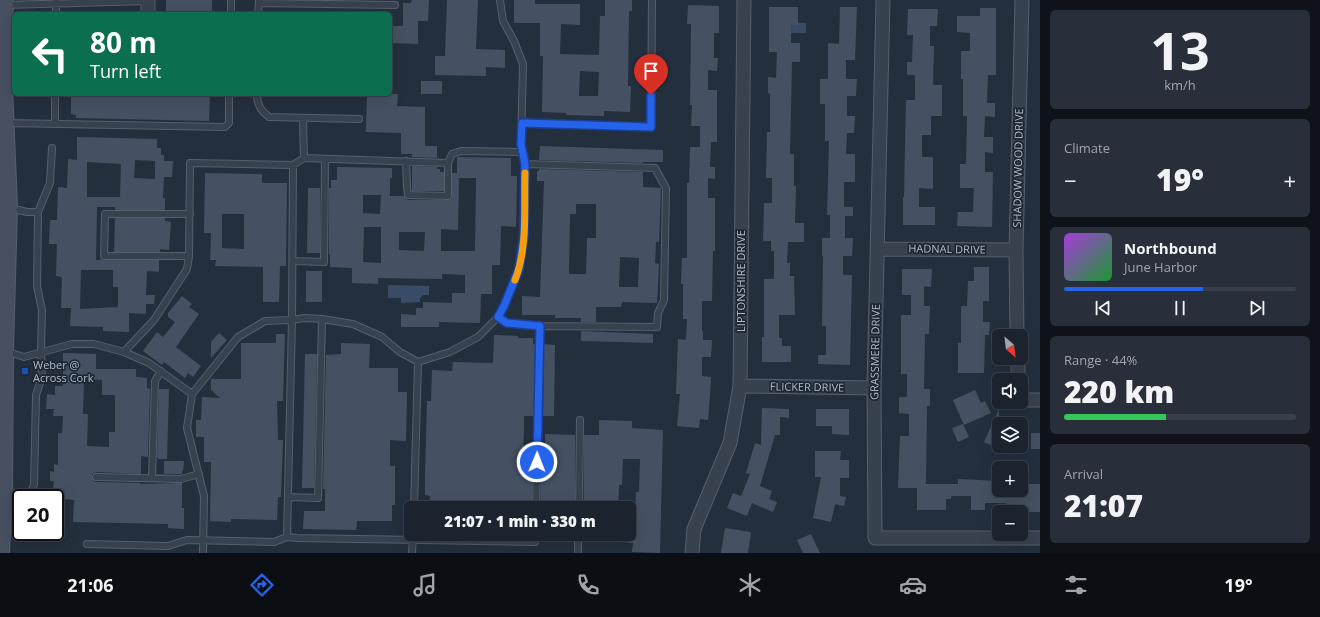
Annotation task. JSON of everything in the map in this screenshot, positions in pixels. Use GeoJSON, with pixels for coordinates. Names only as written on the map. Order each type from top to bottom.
{"type":"FeatureCollection","features":[{"type":"Feature","properties":{"kind":"main road"},"geometry":{"type":"LineString","coordinates":[[0,551],[4,207],[4,2]]}},
{"type":"Feature","properties":{"kind":"street","name":"LIPTONSHIRE DRIVE"},"geometry":{"type":"LineString","coordinates":[[692,553],[694,529],[730,443],[740,386],[744,0]]}},
{"type":"Feature","properties":{"kind":"street","name":"GRASSMERE DRIVE"},"geometry":{"type":"LineString","coordinates":[[883,0],[874,388],[874,538],[1040,538]]}},
{"type":"Feature","properties":{"kind":"street","name":"SHADOW WOOD DRIVE"},"geometry":{"type":"LineString","coordinates":[[1017,329],[1016,250],[1022,0]]}},
{"type":"Feature","properties":{"kind":"street","name":"HADNAL DRIVE"},"geometry":{"type":"LineString","coordinates":[[878,249],[1016,250]]}},
{"type":"Feature","properties":{"kind":"street","name":"FLICKER DRIVE"},"geometry":{"type":"LineString","coordinates":[[740,386],[874,388]]}},
{"type":"Feature","properties":{"kind":"street"},"geometry":{"type":"LineString","coordinates":[[1028,400],[1040,400]]}},
{"type":"Feature","properties":{"kind":"lane"},"geometry":{"type":"LineString","coordinates":[[231,0],[231,12]]}},
{"type":"Feature","properties":{"kind":"lane"},"geometry":{"type":"LineString","coordinates":[[203,553],[204,496],[187,428],[192,394],[238,337],[265,321],[304,318],[322,319],[353,324],[382,337],[400,352],[418,362],[450,352],[478,337],[498,317],[504,306],[519,269],[524,235],[525,164],[522,152],[523,64],[514,41],[503,21],[500,0]]}},
{"type":"Feature","properties":{"kind":"lane"},"geometry":{"type":"LineString","coordinates":[[522,123],[651,127],[652,0]]}},
{"type":"Feature","properties":{"kind":"lane"},"geometry":{"type":"LineString","coordinates":[[258,12],[259,1],[395,6]]}},
{"type":"Feature","properties":{"kind":"lane"},"geometry":{"type":"LineString","coordinates":[[4,2],[148,5]]}},
{"type":"Feature","properties":{"kind":"lane"},"geometry":{"type":"LineString","coordinates":[[55,96],[55,124]]}},
{"type":"Feature","properties":{"kind":"lane"},"geometry":{"type":"LineString","coordinates":[[4,123],[225,126],[228,125],[229,121],[229,96]]}},
{"type":"Feature","properties":{"kind":"lane"},"geometry":{"type":"LineString","coordinates":[[257,96],[260,110],[269,117],[359,119]]}},
{"type":"Feature","properties":{"kind":"lane"},"geometry":{"type":"LineString","coordinates":[[303,118],[304,158]]}},
{"type":"Feature","properties":{"kind":"lane"},"geometry":{"type":"LineString","coordinates":[[1,493],[30,493],[34,485],[36,394],[42,377],[40,351],[42,310],[37,286],[38,212],[50,183],[52,148]]}},
{"type":"Feature","properties":{"kind":"lane"},"geometry":{"type":"LineString","coordinates":[[406,161],[406,187],[408,195],[448,196],[448,162],[452,154],[461,151],[522,152]]}},
{"type":"Feature","properties":{"kind":"lane"},"geometry":{"type":"LineString","coordinates":[[124,352],[154,320],[187,269],[189,256],[190,163],[293,166],[304,158],[448,162]]}},
{"type":"Feature","properties":{"kind":"lane"},"geometry":{"type":"LineString","coordinates":[[293,261],[324,262],[325,159]]}},
{"type":"Feature","properties":{"kind":"lane"},"geometry":{"type":"LineString","coordinates":[[498,317],[507,323],[540,326],[657,327],[658,313],[664,300],[666,188],[655,168],[525,164]]}},
{"type":"Feature","properties":{"kind":"lane"},"geometry":{"type":"LineString","coordinates":[[287,537],[293,261],[293,166]]}},
{"type":"Feature","properties":{"kind":"lane"},"geometry":{"type":"LineString","coordinates":[[4,207],[26,212],[38,212]]}},
{"type":"Feature","properties":{"kind":"lane"},"geometry":{"type":"LineString","coordinates":[[189,256],[104,256],[105,214],[190,214]]}},
{"type":"Feature","properties":{"kind":"lane"},"geometry":{"type":"LineString","coordinates":[[288,497],[318,498],[322,319]]}},
{"type":"Feature","properties":{"kind":"lane"},"geometry":{"type":"LineString","coordinates":[[536,501],[540,326]]}},
{"type":"Feature","properties":{"kind":"lane"},"geometry":{"type":"LineString","coordinates":[[2,351],[24,357],[40,351],[72,344],[94,344],[124,352],[149,363],[192,394]]}},
{"type":"Feature","properties":{"kind":"lane"},"geometry":{"type":"LineString","coordinates":[[414,501],[418,362]]}},
{"type":"Feature","properties":{"kind":"lane"},"geometry":{"type":"LineString","coordinates":[[152,478],[155,381],[160,371]]}},
{"type":"Feature","properties":{"kind":"lane"},"geometry":{"type":"LineString","coordinates":[[579,501],[580,420]]}},
{"type":"Feature","properties":{"kind":"lane"},"geometry":{"type":"LineString","coordinates":[[96,477],[181,479],[199,474]]}},
{"type":"Feature","properties":{"kind":"lane"},"geometry":{"type":"LineString","coordinates":[[87,544],[168,546],[187,540],[274,542],[287,537],[404,537]]}},
{"type":"Feature","properties":{"kind":"lane"},"geometry":{"type":"LineString","coordinates":[[412,553],[413,541]]}},
{"type":"Feature","properties":{"kind":"lane"},"geometry":{"type":"LineString","coordinates":[[511,541],[535,541]]}},
{"type":"Feature","properties":{"kind":"lane"},"geometry":{"type":"LineString","coordinates":[[578,541],[578,553]]}},
{"type":"Feature","properties":{"kind":"water"},"geometry":{"type":"Polygon","coordinates":[[[793,23],[806,23],[806,33],[788,33],[789,27],[793,25],[793,23]]]}},
{"type":"Feature","properties":{"kind":"water"},"geometry":{"type":"Polygon","coordinates":[[[388,285],[429,286],[429,295],[423,295],[420,298],[420,302],[401,303],[401,298],[388,298],[388,285]]]}},
{"type":"Feature","properties":{"kind":"building"},"geometry":{"type":"Polygon","coordinates":[[[166,0],[212,0],[212,12],[166,12],[166,0]]]}},
{"type":"Feature","properties":{"kind":"building"},"geometry":{"type":"Polygon","coordinates":[[[412,0],[429,0],[428,21],[418,21],[418,44],[392,43],[392,26],[403,26],[403,3],[411,3],[412,0]]]}},
{"type":"Feature","properties":{"kind":"building"},"geometry":{"type":"Polygon","coordinates":[[[447,0],[478,0],[476,49],[505,50],[505,68],[486,67],[486,76],[435,75],[435,56],[445,56],[447,0]]]}},
{"type":"Feature","properties":{"kind":"building"},"geometry":{"type":"Polygon","coordinates":[[[514,0],[535,0],[535,4],[580,4],[580,25],[561,24],[560,54],[599,55],[600,16],[605,16],[605,0],[632,0],[632,11],[629,11],[628,86],[631,86],[630,112],[604,111],[604,116],[566,115],[566,113],[542,112],[543,56],[540,56],[540,23],[514,23],[514,0]],[[580,71],[579,96],[598,96],[599,72],[580,71]]]}},
{"type":"Feature","properties":{"kind":"building"},"geometry":{"type":"Polygon","coordinates":[[[688,5],[719,6],[719,33],[714,33],[714,58],[718,58],[717,71],[708,70],[708,90],[717,90],[717,142],[711,142],[710,167],[715,167],[715,179],[708,178],[708,198],[715,198],[715,251],[713,251],[712,301],[702,301],[703,340],[712,340],[711,357],[702,357],[702,376],[711,377],[708,420],[700,419],[699,428],[677,426],[680,394],[676,394],[678,339],[686,340],[687,319],[683,319],[683,284],[681,284],[682,258],[687,258],[687,183],[689,183],[690,147],[700,147],[700,126],[691,126],[691,24],[687,24],[688,5]]]}},
{"type":"Feature","properties":{"kind":"building"},"geometry":{"type":"Polygon","coordinates":[[[769,7],[798,7],[798,25],[791,25],[791,43],[800,43],[800,62],[792,62],[790,154],[794,154],[794,186],[796,186],[795,223],[804,223],[804,242],[788,242],[787,263],[790,263],[790,276],[794,276],[795,315],[779,315],[779,338],[782,338],[782,346],[791,346],[791,362],[762,362],[762,337],[764,337],[764,279],[774,279],[774,251],[771,251],[771,241],[763,241],[764,203],[772,203],[772,178],[766,178],[767,132],[770,132],[770,94],[768,93],[768,77],[776,78],[777,52],[769,52],[769,7]]]}},
{"type":"Feature","properties":{"kind":"building"},"geometry":{"type":"Polygon","coordinates":[[[840,7],[857,7],[855,60],[846,60],[846,79],[857,79],[856,96],[847,96],[847,116],[855,116],[854,133],[847,133],[846,154],[855,154],[855,182],[844,182],[844,207],[853,207],[853,216],[845,216],[845,238],[853,238],[852,256],[843,256],[843,275],[852,275],[850,365],[818,364],[818,355],[826,355],[826,326],[822,326],[822,238],[830,238],[830,215],[827,215],[829,141],[825,141],[825,104],[820,104],[820,79],[828,79],[828,43],[839,44],[840,7]]]}},
{"type":"Feature","properties":{"kind":"building"},"geometry":{"type":"Polygon","coordinates":[[[980,8],[996,8],[996,75],[988,75],[987,103],[995,103],[995,117],[985,116],[984,137],[993,137],[993,153],[985,152],[985,172],[993,172],[992,227],[957,226],[958,212],[973,212],[974,188],[960,188],[960,164],[966,164],[967,116],[963,116],[961,51],[970,51],[970,33],[957,32],[957,16],[980,16],[980,8]]]}},
{"type":"Feature","properties":{"kind":"building"},"geometry":{"type":"Polygon","coordinates":[[[908,9],[938,9],[937,26],[930,26],[930,46],[934,46],[933,85],[942,85],[942,116],[931,116],[931,135],[922,135],[922,157],[933,157],[933,189],[919,188],[919,207],[935,207],[935,225],[903,225],[906,100],[915,100],[915,75],[907,75],[907,62],[912,62],[913,35],[907,35],[908,9]]]}},
{"type":"Feature","properties":{"kind":"building"},"geometry":{"type":"Polygon","coordinates":[[[421,81],[442,81],[442,94],[421,94],[421,81]]]}},
{"type":"Feature","properties":{"kind":"building"},"geometry":{"type":"Polygon","coordinates":[[[392,94],[398,94],[397,106],[425,107],[425,146],[437,146],[437,158],[412,157],[412,154],[401,154],[401,133],[366,132],[367,96],[392,96],[392,94]]]}},
{"type":"Feature","properties":{"kind":"building"},"geometry":{"type":"Polygon","coordinates":[[[71,96],[210,96],[209,121],[76,118],[76,115],[71,114],[71,96]]]}},
{"type":"Feature","properties":{"kind":"building"},"geometry":{"type":"Polygon","coordinates":[[[77,137],[157,139],[157,148],[161,148],[161,155],[164,155],[164,161],[173,161],[172,177],[164,177],[163,198],[165,198],[165,210],[115,210],[115,207],[97,207],[96,260],[159,260],[159,272],[147,271],[146,295],[155,295],[154,304],[146,304],[146,314],[129,313],[129,332],[103,331],[103,327],[70,326],[71,308],[61,308],[62,277],[56,276],[57,244],[49,244],[50,220],[57,220],[58,187],[67,188],[68,159],[77,160],[77,137]],[[135,160],[134,178],[155,179],[155,161],[135,160]],[[87,162],[87,197],[120,197],[121,164],[87,162]],[[81,270],[80,309],[118,307],[118,287],[113,287],[113,270],[81,270]]]}},
{"type":"Feature","properties":{"kind":"building"},"geometry":{"type":"Polygon","coordinates":[[[540,146],[663,150],[663,162],[643,163],[539,160],[540,146]]]}},
{"type":"Feature","properties":{"kind":"building"},"geometry":{"type":"Polygon","coordinates":[[[457,157],[511,158],[511,176],[517,176],[516,227],[501,226],[500,265],[492,265],[492,294],[481,294],[480,323],[439,322],[439,327],[401,327],[401,314],[416,315],[416,308],[423,308],[423,302],[452,303],[452,293],[465,293],[465,275],[442,274],[442,279],[378,278],[378,284],[352,283],[352,268],[330,267],[329,188],[331,188],[331,180],[337,180],[337,167],[392,168],[392,178],[390,178],[390,196],[404,196],[408,200],[448,200],[452,199],[452,173],[457,173],[457,157]],[[459,178],[458,230],[441,229],[441,251],[475,251],[476,178],[459,178]],[[363,195],[363,213],[380,214],[381,195],[363,195]],[[364,227],[363,262],[381,263],[381,227],[364,227]],[[399,232],[399,250],[424,251],[425,232],[399,232]]]}},
{"type":"Feature","properties":{"kind":"building"},"geometry":{"type":"Polygon","coordinates":[[[412,166],[437,167],[437,169],[440,169],[440,172],[444,172],[444,191],[412,191],[412,166]]]}},
{"type":"Feature","properties":{"kind":"building"},"geometry":{"type":"Polygon","coordinates":[[[539,169],[643,172],[643,187],[661,188],[659,242],[656,242],[655,263],[659,264],[657,303],[622,302],[621,307],[596,307],[596,322],[581,322],[581,318],[555,318],[555,315],[522,315],[522,296],[540,297],[544,181],[537,181],[537,171],[539,171],[539,169]],[[576,204],[576,214],[570,214],[569,274],[586,274],[587,238],[596,238],[596,204],[576,204]],[[620,257],[619,287],[638,287],[639,258],[620,257]]]}},
{"type":"Feature","properties":{"kind":"building"},"geometry":{"type":"Polygon","coordinates":[[[205,173],[262,174],[262,183],[287,183],[286,266],[280,266],[279,302],[263,302],[263,267],[215,266],[216,260],[210,260],[211,233],[204,233],[205,173]],[[222,214],[222,248],[244,249],[244,214],[222,214]]]}},
{"type":"Feature","properties":{"kind":"building"},"geometry":{"type":"Polygon","coordinates":[[[308,188],[320,188],[320,253],[307,253],[308,188]]]}},
{"type":"Feature","properties":{"kind":"building"},"geometry":{"type":"Polygon","coordinates":[[[115,218],[165,218],[165,221],[171,222],[169,250],[160,249],[160,252],[114,252],[115,218]]]}},
{"type":"Feature","properties":{"kind":"building"},"geometry":{"type":"Polygon","coordinates":[[[974,267],[989,267],[989,301],[983,301],[983,322],[990,322],[989,335],[985,335],[984,373],[958,373],[958,343],[961,343],[961,306],[967,306],[968,281],[974,281],[974,267]]]}},
{"type":"Feature","properties":{"kind":"building"},"geometry":{"type":"Polygon","coordinates":[[[902,269],[932,269],[931,287],[924,286],[924,306],[930,306],[929,334],[925,334],[924,389],[930,389],[930,406],[927,406],[926,484],[958,484],[958,479],[992,481],[992,497],[1028,497],[1028,484],[1040,484],[1040,512],[1028,512],[1028,505],[1006,505],[1006,503],[985,503],[985,510],[971,510],[971,496],[951,496],[951,499],[946,499],[946,510],[917,510],[917,488],[898,488],[900,436],[909,436],[909,414],[899,413],[899,397],[907,397],[907,374],[901,374],[901,315],[911,315],[911,295],[902,295],[902,269]]]}},
{"type":"Feature","properties":{"kind":"building"},"geometry":{"type":"Polygon","coordinates":[[[306,271],[322,271],[322,302],[306,302],[306,271]]]}},
{"type":"Feature","properties":{"kind":"building"},"geometry":{"type":"Polygon","coordinates":[[[182,296],[192,304],[189,307],[199,314],[176,347],[201,366],[193,377],[188,373],[185,378],[164,362],[162,365],[143,351],[157,332],[163,337],[175,322],[168,317],[168,313],[182,296]]]}},
{"type":"Feature","properties":{"kind":"building"},"geometry":{"type":"Polygon","coordinates":[[[581,331],[653,334],[653,343],[581,341],[581,331]]]}},
{"type":"Feature","properties":{"kind":"building"},"geometry":{"type":"Polygon","coordinates":[[[219,333],[227,340],[211,358],[211,342],[219,333]]]}},
{"type":"Feature","properties":{"kind":"building"},"geometry":{"type":"Polygon","coordinates":[[[276,334],[285,334],[283,401],[277,401],[278,440],[283,440],[281,497],[278,497],[277,520],[231,519],[231,522],[210,521],[211,462],[204,462],[204,437],[196,437],[196,420],[201,420],[202,397],[220,398],[211,390],[211,379],[241,379],[241,343],[276,343],[276,334]]]}},
{"type":"Feature","properties":{"kind":"building"},"geometry":{"type":"Polygon","coordinates":[[[494,335],[533,338],[533,344],[535,344],[534,416],[524,416],[523,458],[533,459],[532,501],[430,501],[430,496],[425,495],[425,478],[427,401],[431,401],[432,370],[452,371],[453,362],[493,363],[494,335]]]}},
{"type":"Feature","properties":{"kind":"building"},"geometry":{"type":"Polygon","coordinates":[[[341,343],[370,344],[369,368],[398,368],[398,392],[407,392],[406,441],[390,440],[390,466],[395,466],[395,505],[392,505],[392,521],[357,521],[356,530],[303,529],[304,511],[325,511],[325,489],[323,489],[326,355],[341,354],[341,343]]]}},
{"type":"Feature","properties":{"kind":"building"},"geometry":{"type":"Polygon","coordinates":[[[544,344],[555,345],[554,416],[543,416],[544,344]]]}},
{"type":"Feature","properties":{"kind":"building"},"geometry":{"type":"Polygon","coordinates":[[[63,353],[96,354],[96,369],[136,369],[136,377],[147,378],[147,388],[150,389],[148,457],[141,456],[141,474],[96,472],[92,474],[92,477],[93,481],[96,482],[140,484],[182,483],[184,529],[168,528],[168,524],[73,522],[74,500],[64,499],[64,489],[53,489],[54,481],[50,481],[50,471],[54,472],[54,464],[58,465],[58,433],[62,433],[63,416],[53,416],[54,409],[46,409],[47,394],[55,395],[55,386],[63,386],[63,353]],[[84,379],[83,414],[88,414],[87,446],[109,447],[109,432],[115,432],[115,395],[102,395],[102,380],[84,379]]]}},
{"type":"Feature","properties":{"kind":"building"},"geometry":{"type":"Polygon","coordinates":[[[305,354],[317,354],[314,488],[302,488],[305,354]]]}},
{"type":"Feature","properties":{"kind":"building"},"geometry":{"type":"Polygon","coordinates":[[[159,389],[169,389],[167,459],[158,459],[157,457],[159,389]]]}},
{"type":"Feature","properties":{"kind":"building"},"geometry":{"type":"Polygon","coordinates":[[[975,390],[981,403],[985,401],[991,413],[964,425],[953,400],[975,390]]]}},
{"type":"Feature","properties":{"kind":"building"},"geometry":{"type":"Polygon","coordinates":[[[762,408],[789,409],[789,418],[780,417],[780,435],[775,435],[760,486],[772,491],[769,499],[777,502],[773,512],[752,503],[747,516],[727,508],[733,493],[741,496],[750,474],[746,473],[755,443],[761,445],[762,408]]]}},
{"type":"Feature","properties":{"kind":"building"},"geometry":{"type":"Polygon","coordinates":[[[816,409],[849,409],[849,435],[832,434],[832,426],[816,426],[816,409]]]}},
{"type":"Feature","properties":{"kind":"building"},"geometry":{"type":"Polygon","coordinates":[[[999,409],[999,417],[995,417],[999,409]]]}},
{"type":"Feature","properties":{"kind":"building"},"geometry":{"type":"Polygon","coordinates":[[[599,420],[632,421],[632,428],[663,430],[660,553],[632,552],[633,543],[621,542],[636,541],[636,492],[639,492],[640,459],[623,459],[622,485],[619,485],[618,501],[584,501],[584,435],[599,435],[599,420]]]}},
{"type":"Feature","properties":{"kind":"building"},"geometry":{"type":"Polygon","coordinates":[[[963,424],[969,437],[958,442],[952,428],[963,424]]]}},
{"type":"Feature","properties":{"kind":"building"},"geometry":{"type":"Polygon","coordinates":[[[992,424],[992,446],[984,442],[992,424]]]}},
{"type":"Feature","properties":{"kind":"building"},"geometry":{"type":"Polygon","coordinates":[[[1031,433],[1040,433],[1040,449],[1031,449],[1031,433]]]}},
{"type":"Feature","properties":{"kind":"building"},"geometry":{"type":"Polygon","coordinates":[[[545,434],[575,435],[575,501],[540,501],[542,459],[545,459],[545,434]]]}},
{"type":"Feature","properties":{"kind":"building"},"geometry":{"type":"Polygon","coordinates":[[[815,451],[841,451],[840,460],[849,460],[849,478],[840,478],[840,496],[846,497],[844,506],[835,504],[831,522],[813,518],[821,477],[815,477],[815,451]]]}},
{"type":"Feature","properties":{"kind":"building"},"geometry":{"type":"Polygon","coordinates":[[[164,461],[184,461],[182,474],[164,474],[164,461]]]}},
{"type":"Feature","properties":{"kind":"building"},"geometry":{"type":"Polygon","coordinates":[[[725,528],[751,532],[748,553],[721,553],[725,528]]]}},
{"type":"Feature","properties":{"kind":"building"},"geometry":{"type":"Polygon","coordinates":[[[811,534],[820,553],[803,553],[797,540],[811,534]]]}},
{"type":"Feature","properties":{"kind":"slow traffic"},"geometry":{"type":"LineString","coordinates":[[515,280],[519,269],[524,235],[525,173]]}},
{"type":"Feature","properties":{"kind":"place","name":"Weber @ Across Cork"},"geometry":{"type":"Point","coordinates":[25,371]}},
{"type":"Feature","properties":{"kind":"route"},"geometry":{"type":"LineString","coordinates":[[537,462],[540,326],[507,323],[498,317],[519,269],[524,235],[525,164],[521,144],[522,123],[651,127],[651,95]]}}]}
